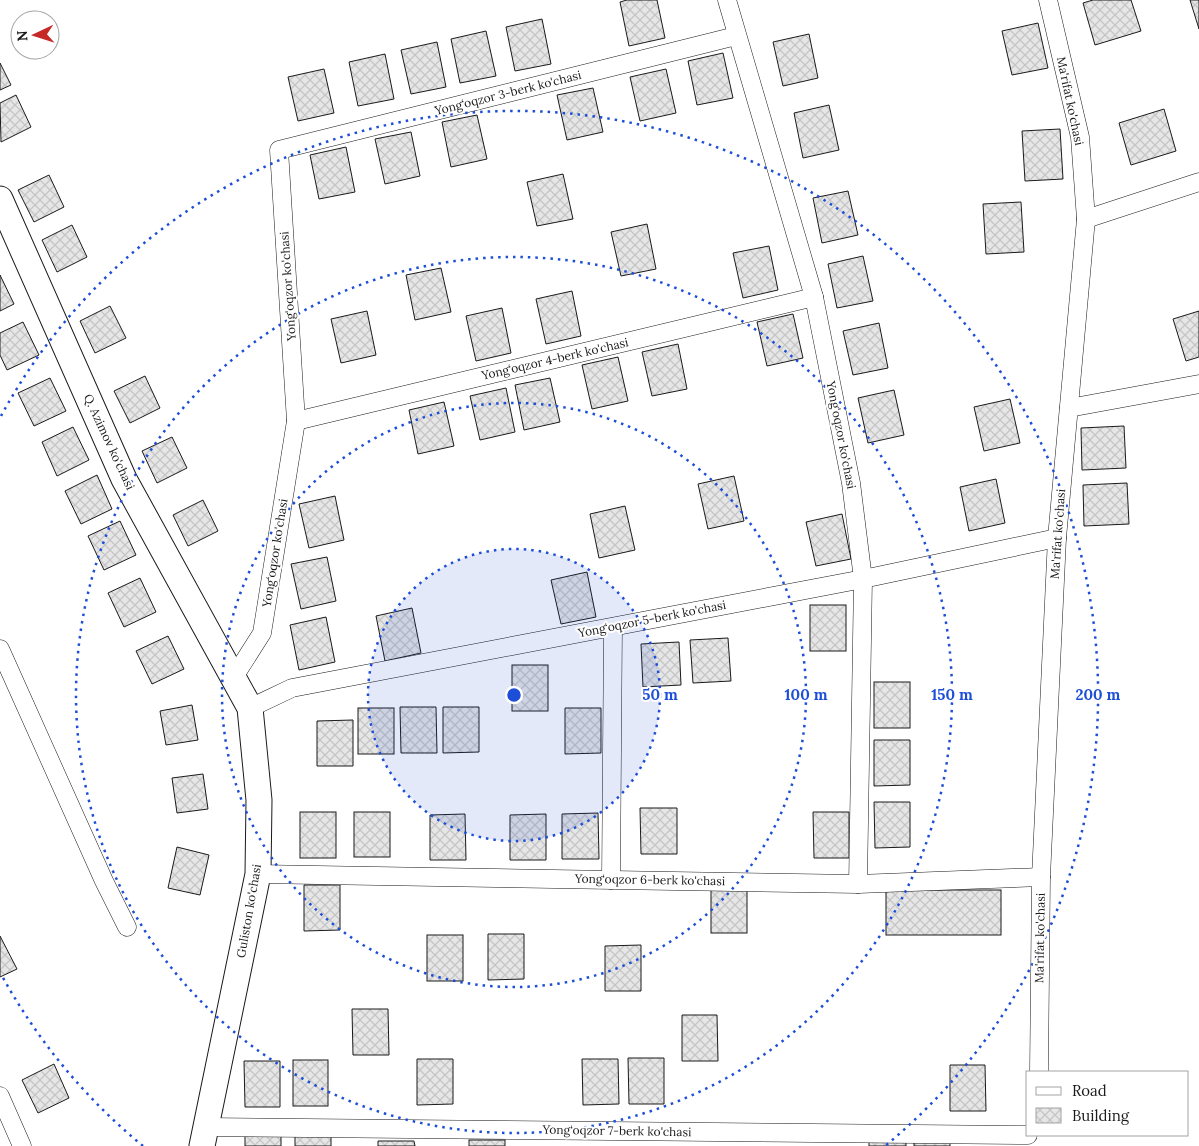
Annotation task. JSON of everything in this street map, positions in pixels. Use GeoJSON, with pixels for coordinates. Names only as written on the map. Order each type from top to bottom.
{"type":"FeatureCollection","features":[{"type":"Feature","properties":{"kind":"main road","name":"Q. Azimov ko'chasi"},"geometry":{"type":"LineString","coordinates":[[0,199],[124,478],[234,677]]}},
{"type":"Feature","properties":{"kind":"main road","name":"Guliston ko'chasi"},"geometry":{"type":"LineString","coordinates":[[205,1137],[258,874],[259,800],[250,708],[234,677]]}},
{"type":"Feature","properties":{"kind":"street","name":"Yong'oqzor ko'chasi"},"geometry":{"type":"LineString","coordinates":[[726,0],[814,297],[851,483],[863,579],[858,884]]}},
{"type":"Feature","properties":{"kind":"street","name":"Ma'rifat ko'chasi"},"geometry":{"type":"LineString","coordinates":[[1039,1071],[1041,877],[1057,538],[1086,219],[1080,137],[1054,2]]}},
{"type":"Feature","properties":{"kind":"street","name":"Yong‘oqzor 3-berk ko'chasi"},"geometry":{"type":"LineString","coordinates":[[279,150],[736,36]]}},
{"type":"Feature","properties":{"kind":"street","name":"Yong'oqzor ko'chasi"},"geometry":{"type":"LineString","coordinates":[[279,150],[296,421]]}},
{"type":"Feature","properties":{"kind":"street"},"geometry":{"type":"LineString","coordinates":[[1086,219],[1199,182]]}},
{"type":"Feature","properties":{"kind":"street","name":"Yong‘oqzor 4-berk ko'chasi"},"geometry":{"type":"LineString","coordinates":[[296,421],[814,297]]}},
{"type":"Feature","properties":{"kind":"street"},"geometry":{"type":"LineString","coordinates":[[1069,408],[1199,384]]}},
{"type":"Feature","properties":{"kind":"street","name":"Yong‘oqzor ko'chasi"},"geometry":{"type":"LineString","coordinates":[[234,677],[262,633],[296,421]]}},
{"type":"Feature","properties":{"kind":"street","name":"Yong‘oqzor 5-berk ko'chasi"},"geometry":{"type":"LineString","coordinates":[[250,708],[292,688],[863,579],[1057,538]]}},
{"type":"Feature","properties":{"kind":"street"},"geometry":{"type":"LineString","coordinates":[[611,880],[613,627]]}},
{"type":"Feature","properties":{"kind":"street"},"geometry":{"type":"LineString","coordinates":[[0,648],[104,881],[127,927]]}},
{"type":"Feature","properties":{"kind":"street","name":"Yong‘oqzor 6-berk ko'chasi"},"geometry":{"type":"LineString","coordinates":[[258,874],[858,884],[1041,877]]}},
{"type":"Feature","properties":{"kind":"street"},"geometry":{"type":"LineString","coordinates":[[0,1096],[22,1146]]}},
{"type":"Feature","properties":{"kind":"street","name":"Yong‘oqzor 7-berk ko'chasi"},"geometry":{"type":"LineString","coordinates":[[205,1137],[1026,1135]]}},
{"type":"Feature","properties":{"kind":"building"},"geometry":{"type":"Polygon","coordinates":[[[627,0],[657,0],[665,38],[629,46],[620,2],[627,0]]]}},
{"type":"Feature","properties":{"kind":"building"},"geometry":{"type":"Polygon","coordinates":[[[1093,0],[1131,0],[1141,31],[1095,45],[1083,3],[1093,0]]]}},
{"type":"Feature","properties":{"kind":"building"},"geometry":{"type":"Polygon","coordinates":[[[1190,0],[1199,0],[1199,29],[1190,0]]]}},
{"type":"Feature","properties":{"kind":"building"},"geometry":{"type":"Polygon","coordinates":[[[542,19],[551,64],[515,71],[506,27],[542,19]]]}},
{"type":"Feature","properties":{"kind":"building"},"geometry":{"type":"Polygon","coordinates":[[[1038,23],[1048,68],[1012,75],[1002,31],[1038,23]]]}},
{"type":"Feature","properties":{"kind":"building"},"geometry":{"type":"Polygon","coordinates":[[[486,31],[496,76],[460,83],[451,39],[486,31]]]}},
{"type":"Feature","properties":{"kind":"building"},"geometry":{"type":"Polygon","coordinates":[[[809,34],[818,78],[783,86],[773,42],[809,34]]]}},
{"type":"Feature","properties":{"kind":"building"},"geometry":{"type":"Polygon","coordinates":[[[437,42],[446,87],[411,94],[401,50],[437,42]]]}},
{"type":"Feature","properties":{"kind":"building"},"geometry":{"type":"Polygon","coordinates":[[[723,53],[733,98],[697,105],[688,61],[723,53]]]}},
{"type":"Feature","properties":{"kind":"building"},"geometry":{"type":"Polygon","coordinates":[[[385,54],[394,99],[358,106],[349,62],[385,54]]]}},
{"type":"Feature","properties":{"kind":"building"},"geometry":{"type":"Polygon","coordinates":[[[0,63],[11,85],[0,90],[0,63]]]}},
{"type":"Feature","properties":{"kind":"building"},"geometry":{"type":"Polygon","coordinates":[[[324,69],[334,113],[298,121],[288,77],[324,69]]]}},
{"type":"Feature","properties":{"kind":"building"},"geometry":{"type":"Polygon","coordinates":[[[666,69],[676,113],[640,121],[630,77],[666,69]]]}},
{"type":"Feature","properties":{"kind":"building"},"geometry":{"type":"Polygon","coordinates":[[[593,88],[603,132],[567,140],[557,95],[593,88]]]}},
{"type":"Feature","properties":{"kind":"building"},"geometry":{"type":"Polygon","coordinates":[[[16,95],[31,127],[1,142],[0,103],[16,95]]]}},
{"type":"Feature","properties":{"kind":"building"},"geometry":{"type":"Polygon","coordinates":[[[829,105],[839,150],[803,158],[794,113],[829,105]]]}},
{"type":"Feature","properties":{"kind":"building"},"geometry":{"type":"Polygon","coordinates":[[[1164,109],[1176,151],[1131,165],[1119,123],[1164,109]]]}},
{"type":"Feature","properties":{"kind":"building"},"geometry":{"type":"Polygon","coordinates":[[[477,115],[487,159],[451,167],[442,122],[477,115]]]}},
{"type":"Feature","properties":{"kind":"building"},"geometry":{"type":"Polygon","coordinates":[[[1060,129],[1063,179],[1025,181],[1022,131],[1060,129]]]}},
{"type":"Feature","properties":{"kind":"building"},"geometry":{"type":"Polygon","coordinates":[[[411,132],[420,176],[385,184],[375,139],[411,132]]]}},
{"type":"Feature","properties":{"kind":"building"},"geometry":{"type":"Polygon","coordinates":[[[346,147],[355,192],[319,199],[310,155],[346,147]]]}},
{"type":"Feature","properties":{"kind":"building"},"geometry":{"type":"Polygon","coordinates":[[[563,174],[573,219],[537,226],[527,182],[563,174]]]}},
{"type":"Feature","properties":{"kind":"building"},"geometry":{"type":"Polygon","coordinates":[[[49,175],[64,207],[34,222],[18,190],[49,175]]]}},
{"type":"Feature","properties":{"kind":"building"},"geometry":{"type":"Polygon","coordinates":[[[848,191],[858,235],[822,243],[813,198],[848,191]]]}},
{"type":"Feature","properties":{"kind":"building"},"geometry":{"type":"Polygon","coordinates":[[[1021,202],[1024,252],[986,254],[983,204],[1021,202]]]}},
{"type":"Feature","properties":{"kind":"building"},"geometry":{"type":"Polygon","coordinates":[[[647,224],[656,269],[621,276],[611,232],[647,224]]]}},
{"type":"Feature","properties":{"kind":"building"},"geometry":{"type":"Polygon","coordinates":[[[72,225],[87,257],[57,272],[42,240],[72,225]]]}},
{"type":"Feature","properties":{"kind":"building"},"geometry":{"type":"Polygon","coordinates":[[[769,246],[778,290],[743,298],[733,253],[769,246]]]}},
{"type":"Feature","properties":{"kind":"building"},"geometry":{"type":"Polygon","coordinates":[[[863,256],[873,301],[837,308],[828,264],[863,256]]]}},
{"type":"Feature","properties":{"kind":"building"},"geometry":{"type":"Polygon","coordinates":[[[441,268],[451,312],[415,320],[406,275],[441,268]]]}},
{"type":"Feature","properties":{"kind":"building"},"geometry":{"type":"Polygon","coordinates":[[[0,275],[14,304],[0,311],[0,275]]]}},
{"type":"Feature","properties":{"kind":"building"},"geometry":{"type":"Polygon","coordinates":[[[572,291],[581,336],[546,344],[536,299],[572,291]]]}},
{"type":"Feature","properties":{"kind":"building"},"geometry":{"type":"Polygon","coordinates":[[[110,306],[126,338],[95,353],[80,321],[110,306]]]}},
{"type":"Feature","properties":{"kind":"building"},"geometry":{"type":"Polygon","coordinates":[[[502,308],[511,353],[476,361],[466,316],[502,308]]]}},
{"type":"Feature","properties":{"kind":"building"},"geometry":{"type":"Polygon","coordinates":[[[367,311],[376,355],[341,363],[331,319],[367,311]]]}},
{"type":"Feature","properties":{"kind":"building"},"geometry":{"type":"Polygon","coordinates":[[[1199,311],[1199,357],[1186,361],[1173,319],[1199,311]]]}},
{"type":"Feature","properties":{"kind":"building"},"geometry":{"type":"Polygon","coordinates":[[[793,314],[803,358],[767,366],[757,322],[793,314]]]}},
{"type":"Feature","properties":{"kind":"building"},"geometry":{"type":"Polygon","coordinates":[[[23,322],[39,355],[7,370],[0,355],[0,333],[23,322]]]}},
{"type":"Feature","properties":{"kind":"building"},"geometry":{"type":"Polygon","coordinates":[[[879,323],[888,368],[853,375],[843,331],[879,323]]]}},
{"type":"Feature","properties":{"kind":"building"},"geometry":{"type":"Polygon","coordinates":[[[678,344],[687,389],[652,396],[642,352],[678,344]]]}},
{"type":"Feature","properties":{"kind":"building"},"geometry":{"type":"Polygon","coordinates":[[[618,357],[628,401],[592,409],[582,365],[618,357]]]}},
{"type":"Feature","properties":{"kind":"building"},"geometry":{"type":"Polygon","coordinates":[[[145,376],[160,408],[130,423],[114,391],[145,376]]]}},
{"type":"Feature","properties":{"kind":"building"},"geometry":{"type":"Polygon","coordinates":[[[50,378],[66,411],[34,426],[18,393],[50,378]]]}},
{"type":"Feature","properties":{"kind":"building"},"geometry":{"type":"Polygon","coordinates":[[[550,378],[560,422],[524,430],[515,385],[550,378]]]}},
{"type":"Feature","properties":{"kind":"building"},"geometry":{"type":"Polygon","coordinates":[[[506,388],[515,432],[480,440],[470,396],[506,388]]]}},
{"type":"Feature","properties":{"kind":"building"},"geometry":{"type":"Polygon","coordinates":[[[894,390],[904,435],[868,443],[858,398],[894,390]]]}},
{"type":"Feature","properties":{"kind":"building"},"geometry":{"type":"Polygon","coordinates":[[[1010,399],[1020,443],[984,451],[974,407],[1010,399]]]}},
{"type":"Feature","properties":{"kind":"building"},"geometry":{"type":"Polygon","coordinates":[[[444,402],[454,446],[418,454],[409,410],[444,402]]]}},
{"type":"Feature","properties":{"kind":"building"},"geometry":{"type":"Polygon","coordinates":[[[1124,426],[1126,468],[1082,470],[1081,428],[1124,426]]]}},
{"type":"Feature","properties":{"kind":"building"},"geometry":{"type":"Polygon","coordinates":[[[73,427],[89,460],[57,476],[42,442],[73,427]]]}},
{"type":"Feature","properties":{"kind":"building"},"geometry":{"type":"Polygon","coordinates":[[[172,437],[187,468],[157,483],[142,451],[172,437]]]}},
{"type":"Feature","properties":{"kind":"building"},"geometry":{"type":"Polygon","coordinates":[[[97,475],[112,509],[81,524],[65,491],[97,475]]]}},
{"type":"Feature","properties":{"kind":"building"},"geometry":{"type":"Polygon","coordinates":[[[734,476],[744,521],[708,529],[698,484],[734,476]]]}},
{"type":"Feature","properties":{"kind":"building"},"geometry":{"type":"Polygon","coordinates":[[[996,479],[1005,523],[969,531],[960,487],[996,479]]]}},
{"type":"Feature","properties":{"kind":"building"},"geometry":{"type":"Polygon","coordinates":[[[1127,483],[1129,524],[1084,526],[1083,485],[1127,483]]]}},
{"type":"Feature","properties":{"kind":"building"},"geometry":{"type":"Polygon","coordinates":[[[335,496],[344,540],[309,548],[299,504],[335,496]]]}},
{"type":"Feature","properties":{"kind":"building"},"geometry":{"type":"Polygon","coordinates":[[[203,500],[218,531],[188,546],[173,515],[203,500]]]}},
{"type":"Feature","properties":{"kind":"building"},"geometry":{"type":"Polygon","coordinates":[[[625,506],[635,550],[599,558],[590,514],[625,506]]]}},
{"type":"Feature","properties":{"kind":"building"},"geometry":{"type":"Polygon","coordinates":[[[842,514],[851,559],[816,566],[806,522],[842,514]]]}},
{"type":"Feature","properties":{"kind":"building"},"geometry":{"type":"Polygon","coordinates":[[[120,521],[136,555],[104,570],[88,536],[120,521]]]}},
{"type":"Feature","properties":{"kind":"building"},"geometry":{"type":"Polygon","coordinates":[[[327,557],[336,601],[301,609],[291,564],[327,557]]]}},
{"type":"Feature","properties":{"kind":"building"},"geometry":{"type":"Polygon","coordinates":[[[587,572],[596,617],[561,624],[551,580],[587,572]]]}},
{"type":"Feature","properties":{"kind":"building"},"geometry":{"type":"Polygon","coordinates":[[[140,578],[156,612],[124,627],[108,593],[140,578]]]}},
{"type":"Feature","properties":{"kind":"building"},"geometry":{"type":"Polygon","coordinates":[[[810,605],[846,605],[846,651],[810,651],[810,605]]]}},
{"type":"Feature","properties":{"kind":"building"},"geometry":{"type":"Polygon","coordinates":[[[412,608],[421,653],[385,661],[376,616],[412,608]]]}},
{"type":"Feature","properties":{"kind":"building"},"geometry":{"type":"Polygon","coordinates":[[[326,617],[335,662],[299,670],[290,625],[326,617]]]}},
{"type":"Feature","properties":{"kind":"building"},"geometry":{"type":"Polygon","coordinates":[[[168,636],[184,669],[152,684],[136,651],[168,636]]]}},
{"type":"Feature","properties":{"kind":"building"},"geometry":{"type":"Polygon","coordinates":[[[728,638],[731,681],[693,683],[690,640],[728,638]]]}},
{"type":"Feature","properties":{"kind":"building"},"geometry":{"type":"Polygon","coordinates":[[[679,642],[681,685],[643,687],[641,644],[679,642]]]}},
{"type":"Feature","properties":{"kind":"building"},"geometry":{"type":"Polygon","coordinates":[[[512,665],[548,665],[548,711],[512,711],[512,665]]]}},
{"type":"Feature","properties":{"kind":"building"},"geometry":{"type":"Polygon","coordinates":[[[874,682],[910,682],[910,728],[874,728],[874,682]]]}},
{"type":"Feature","properties":{"kind":"building"},"geometry":{"type":"Polygon","coordinates":[[[192,705],[198,740],[166,745],[160,711],[192,705]]]}},
{"type":"Feature","properties":{"kind":"building"},"geometry":{"type":"Polygon","coordinates":[[[400,707],[436,707],[437,753],[401,753],[400,707]]]}},
{"type":"Feature","properties":{"kind":"building"},"geometry":{"type":"Polygon","coordinates":[[[443,707],[479,707],[479,752],[443,753],[443,707]]]}},
{"type":"Feature","properties":{"kind":"building"},"geometry":{"type":"Polygon","coordinates":[[[358,708],[394,708],[394,754],[358,754],[358,708]]]}},
{"type":"Feature","properties":{"kind":"building"},"geometry":{"type":"Polygon","coordinates":[[[565,708],[601,708],[601,753],[565,754],[565,708]]]}},
{"type":"Feature","properties":{"kind":"building"},"geometry":{"type":"Polygon","coordinates":[[[353,720],[353,766],[317,766],[317,721],[353,720]]]}},
{"type":"Feature","properties":{"kind":"building"},"geometry":{"type":"Polygon","coordinates":[[[874,740],[910,740],[910,785],[874,786],[874,740]]]}},
{"type":"Feature","properties":{"kind":"building"},"geometry":{"type":"Polygon","coordinates":[[[203,774],[208,809],[177,813],[172,778],[203,774]]]}},
{"type":"Feature","properties":{"kind":"building"},"geometry":{"type":"Polygon","coordinates":[[[874,802],[910,802],[910,847],[875,848],[874,802]]]}},
{"type":"Feature","properties":{"kind":"building"},"geometry":{"type":"Polygon","coordinates":[[[640,808],[677,808],[677,854],[641,854],[640,808]]]}},
{"type":"Feature","properties":{"kind":"building"},"geometry":{"type":"Polygon","coordinates":[[[300,812],[336,812],[336,858],[300,858],[300,812]]]}},
{"type":"Feature","properties":{"kind":"building"},"geometry":{"type":"Polygon","coordinates":[[[354,812],[390,812],[390,857],[354,857],[354,812]]]}},
{"type":"Feature","properties":{"kind":"building"},"geometry":{"type":"Polygon","coordinates":[[[813,812],[849,812],[849,858],[814,858],[813,812]]]}},
{"type":"Feature","properties":{"kind":"building"},"geometry":{"type":"Polygon","coordinates":[[[598,813],[599,859],[562,859],[562,814],[598,813]]]}},
{"type":"Feature","properties":{"kind":"building"},"geometry":{"type":"Polygon","coordinates":[[[465,814],[466,860],[430,860],[430,815],[465,814]]]}},
{"type":"Feature","properties":{"kind":"building"},"geometry":{"type":"Polygon","coordinates":[[[546,814],[546,860],[510,860],[510,815],[546,814]]]}},
{"type":"Feature","properties":{"kind":"building"},"geometry":{"type":"Polygon","coordinates":[[[177,847],[209,855],[200,895],[168,888],[177,847]]]}},
{"type":"Feature","properties":{"kind":"building"},"geometry":{"type":"Polygon","coordinates":[[[304,885],[340,885],[340,930],[304,931],[304,885]]]}},
{"type":"Feature","properties":{"kind":"building"},"geometry":{"type":"Polygon","coordinates":[[[711,887],[747,887],[747,933],[711,933],[711,887]]]}},
{"type":"Feature","properties":{"kind":"building"},"geometry":{"type":"Polygon","coordinates":[[[886,890],[1001,890],[1001,935],[886,935],[886,890]]]}},
{"type":"Feature","properties":{"kind":"building"},"geometry":{"type":"Polygon","coordinates":[[[488,934],[524,934],[524,979],[488,980],[488,934]]]}},
{"type":"Feature","properties":{"kind":"building"},"geometry":{"type":"Polygon","coordinates":[[[427,935],[463,935],[463,981],[427,981],[427,935]]]}},
{"type":"Feature","properties":{"kind":"building"},"geometry":{"type":"Polygon","coordinates":[[[0,936],[17,969],[0,977],[0,936]]]}},
{"type":"Feature","properties":{"kind":"building"},"geometry":{"type":"Polygon","coordinates":[[[641,945],[641,991],[605,991],[605,946],[641,945]]]}},
{"type":"Feature","properties":{"kind":"building"},"geometry":{"type":"Polygon","coordinates":[[[352,1009],[388,1009],[389,1055],[353,1055],[352,1009]]]}},
{"type":"Feature","properties":{"kind":"building"},"geometry":{"type":"Polygon","coordinates":[[[682,1015],[717,1015],[718,1061],[682,1061],[682,1015]]]}},
{"type":"Feature","properties":{"kind":"building"},"geometry":{"type":"Polygon","coordinates":[[[628,1058],[664,1058],[664,1104],[629,1104],[628,1058]]]}},
{"type":"Feature","properties":{"kind":"building"},"geometry":{"type":"Polygon","coordinates":[[[417,1059],[453,1059],[453,1104],[417,1105],[417,1059]]]}},
{"type":"Feature","properties":{"kind":"building"},"geometry":{"type":"Polygon","coordinates":[[[582,1059],[618,1059],[619,1104],[583,1105],[582,1059]]]}},
{"type":"Feature","properties":{"kind":"building"},"geometry":{"type":"Polygon","coordinates":[[[293,1060],[328,1060],[328,1106],[293,1106],[293,1060]]]}},
{"type":"Feature","properties":{"kind":"building"},"geometry":{"type":"Polygon","coordinates":[[[244,1061],[280,1061],[280,1107],[245,1107],[244,1061]]]}},
{"type":"Feature","properties":{"kind":"building"},"geometry":{"type":"Polygon","coordinates":[[[54,1064],[69,1098],[38,1113],[22,1080],[54,1064]]]}},
{"type":"Feature","properties":{"kind":"building"},"geometry":{"type":"Polygon","coordinates":[[[950,1065],[985,1065],[986,1111],[950,1111],[950,1065]]]}},
{"type":"Feature","properties":{"kind":"building"},"geometry":{"type":"Polygon","coordinates":[[[295,1131],[331,1131],[331,1146],[295,1146],[295,1131]]]}},
{"type":"Feature","properties":{"kind":"building"},"geometry":{"type":"Polygon","coordinates":[[[245,1132],[281,1132],[281,1146],[245,1146],[245,1132]]]}},
{"type":"Feature","properties":{"kind":"building"},"geometry":{"type":"Polygon","coordinates":[[[469,1140],[505,1140],[505,1146],[469,1146],[469,1140]]]}},
{"type":"Feature","properties":{"kind":"building"},"geometry":{"type":"Polygon","coordinates":[[[378,1141],[414,1141],[415,1146],[378,1146],[378,1141]]]}},
{"type":"Feature","properties":{"kind":"building"},"geometry":{"type":"Polygon","coordinates":[[[906,1141],[906,1146],[869,1146],[869,1142],[906,1141]]]}},
{"type":"Feature","properties":{"kind":"building"},"geometry":{"type":"Polygon","coordinates":[[[914,1142],[950,1142],[950,1146],[914,1146],[914,1142]]]}}]}
